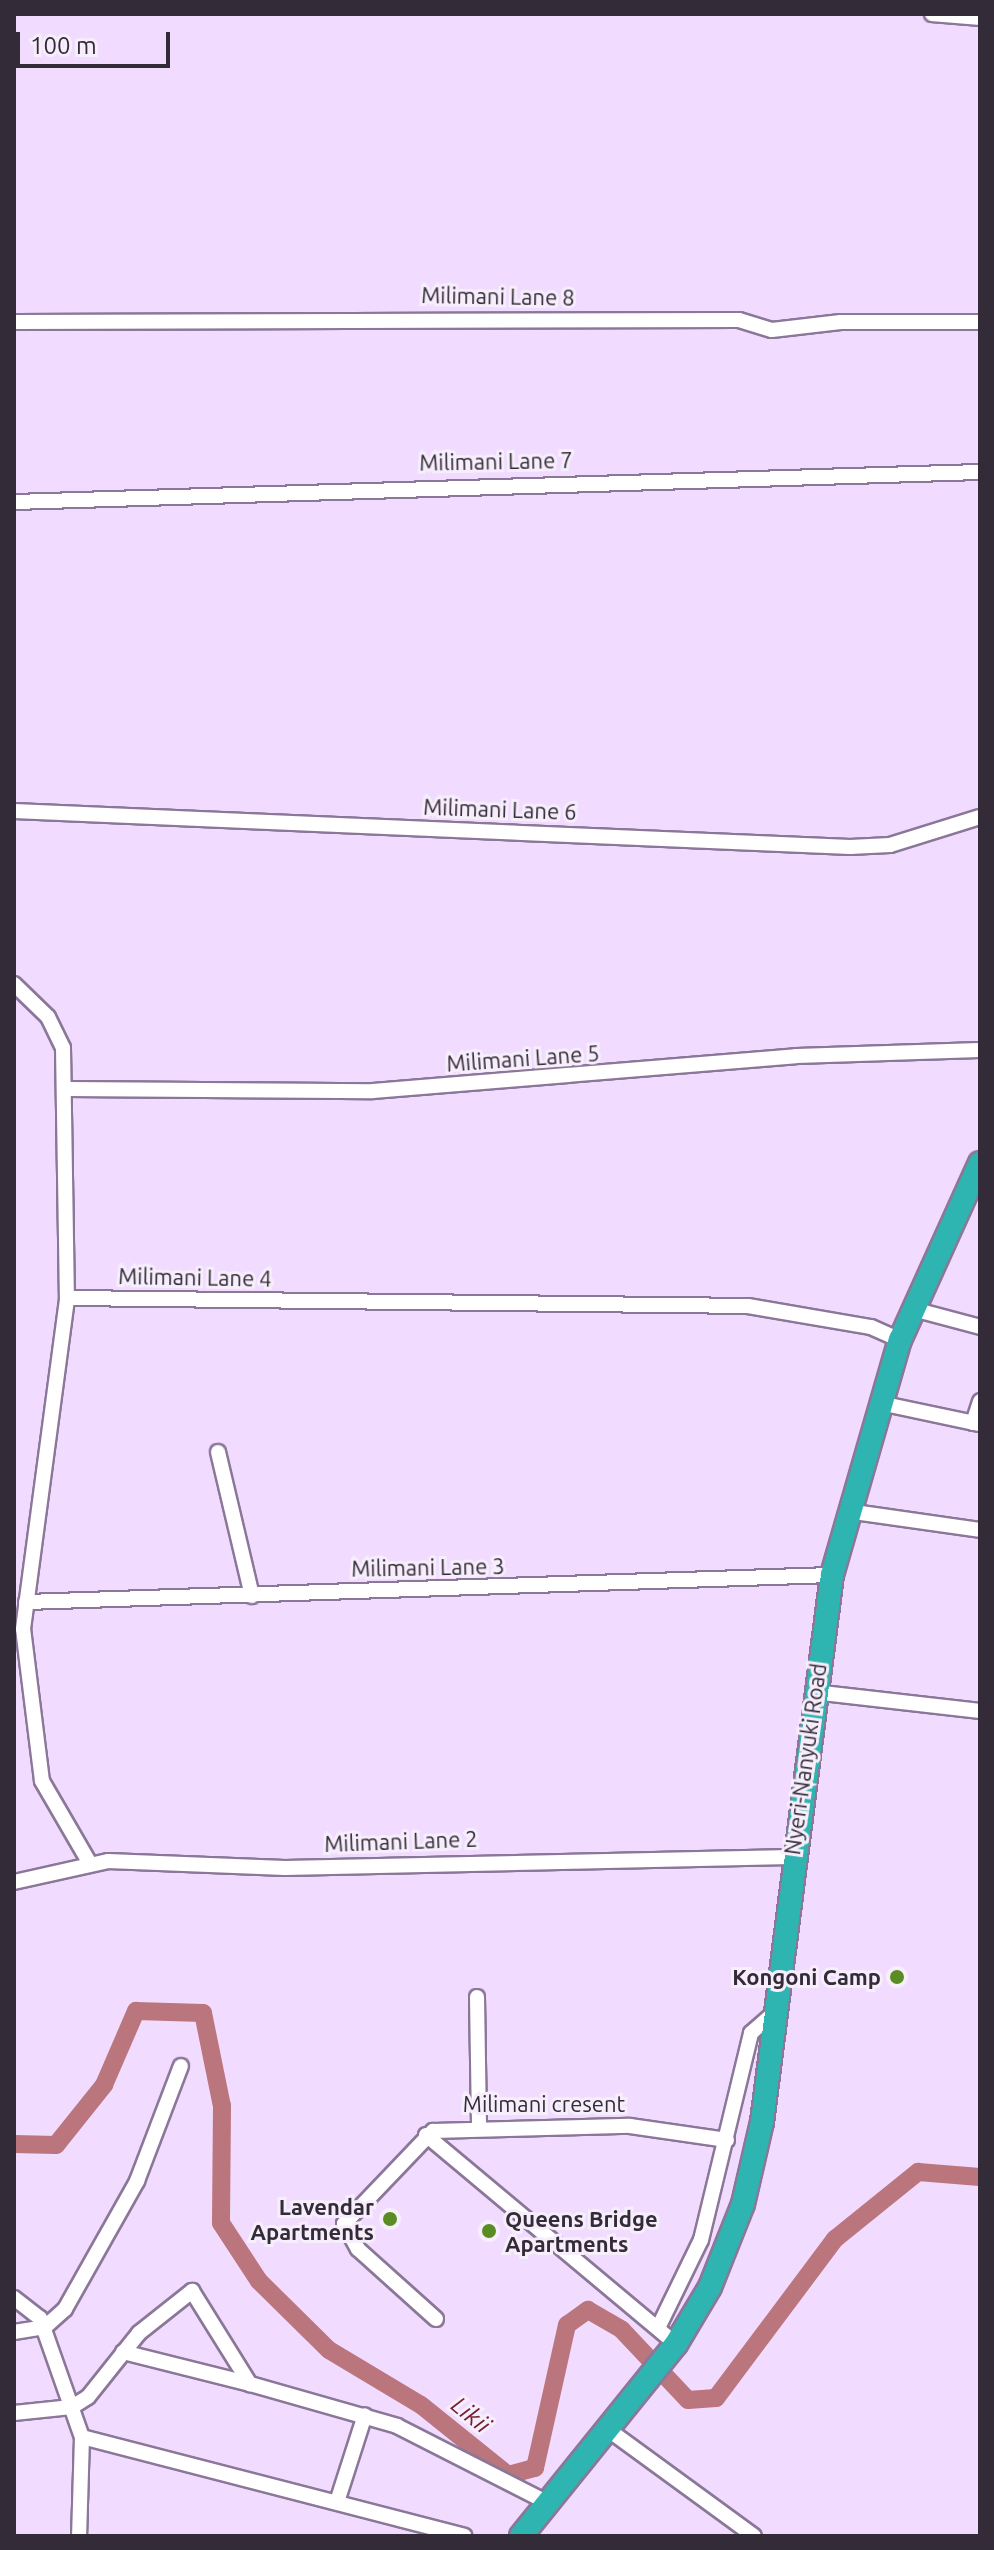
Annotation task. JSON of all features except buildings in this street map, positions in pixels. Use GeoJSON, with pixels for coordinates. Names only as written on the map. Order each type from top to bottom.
{"type":"FeatureCollection","features":[{"type":"Feature","properties":{"kind":"highway","name":"Nyeri-Nanyuki Road"},"geometry":{"type":"LineString","coordinates":[[606,2428],[670,2351],[710,2287],[743,2204],[776,2011],[791,1857],[832,1575],[847,1511],[900,1340],[980,1163]]}},
{"type":"Feature","properties":{"kind":"highway"},"geometry":{"type":"LineString","coordinates":[[521,2536],[606,2428]]}},
{"type":"Feature","properties":{"kind":"street"},"geometry":{"type":"LineString","coordinates":[[932,14],[980,18]]}},
{"type":"Feature","properties":{"kind":"street","name":"Milimani Lane 8"},"geometry":{"type":"LineString","coordinates":[[14,322],[513,318],[739,320],[772,330],[841,322],[980,322]]}},
{"type":"Feature","properties":{"kind":"street","name":"Milimani Lane 7"},"geometry":{"type":"LineString","coordinates":[[14,502],[980,472]]}},
{"type":"Feature","properties":{"kind":"street","name":"Milimani Lane 6"},"geometry":{"type":"LineString","coordinates":[[14,811],[850,847],[890,845],[980,817]]}},
{"type":"Feature","properties":{"kind":"street"},"geometry":{"type":"LineString","coordinates":[[14,984],[48,1017],[63,1048],[68,1089],[67,1298],[26,1602],[35,1757],[55,1813],[89,1862]]}},
{"type":"Feature","properties":{"kind":"street","name":"Milimani Lane 5"},"geometry":{"type":"LineString","coordinates":[[68,1089],[373,1091],[796,1056],[980,1050]]}},
{"type":"Feature","properties":{"kind":"street","name":"Milimani Lane 4"},"geometry":{"type":"LineString","coordinates":[[67,1298],[748,1306],[871,1327],[900,1340]]}},
{"type":"Feature","properties":{"kind":"street"},"geometry":{"type":"LineString","coordinates":[[913,1309],[980,1327]]}},
{"type":"Feature","properties":{"kind":"street"},"geometry":{"type":"LineString","coordinates":[[880,1403],[976,1424],[980,1401]]}},
{"type":"Feature","properties":{"kind":"street"},"geometry":{"type":"LineString","coordinates":[[218,1452],[252,1596]]}},
{"type":"Feature","properties":{"kind":"street"},"geometry":{"type":"LineString","coordinates":[[847,1511],[980,1530]]}},
{"type":"Feature","properties":{"kind":"street","name":"Milimani Lane 3"},"geometry":{"type":"LineString","coordinates":[[26,1602],[832,1575]]}},
{"type":"Feature","properties":{"kind":"street"},"geometry":{"type":"LineString","coordinates":[[814,1692],[980,1711]]}},
{"type":"Feature","properties":{"kind":"street","name":"Milimani Lane 2"},"geometry":{"type":"LineString","coordinates":[[14,1882],[89,1862],[285,1868],[791,1857]]}},
{"type":"Feature","properties":{"kind":"street"},"geometry":{"type":"LineString","coordinates":[[477,1997],[479,2125]]}},
{"type":"Feature","properties":{"kind":"street"},"geometry":{"type":"LineString","coordinates":[[658,2328],[701,2240],[751,2033],[776,2011]]}},
{"type":"Feature","properties":{"kind":"street"},"geometry":{"type":"LineString","coordinates":[[14,2332],[45,2327],[65,2309],[137,2181],[181,2066]]}},
{"type":"Feature","properties":{"kind":"street","name":"Milimani cresent"},"geometry":{"type":"LineString","coordinates":[[426,2135],[479,2125],[630,2126],[727,2140]]}},
{"type":"Feature","properties":{"kind":"street"},"geometry":{"type":"LineString","coordinates":[[436,2319],[358,2249],[344,2224],[426,2135],[658,2328],[670,2351]]}},
{"type":"Feature","properties":{"kind":"street"},"geometry":{"type":"LineString","coordinates":[[14,2413],[72,2407],[123,2352],[192,2291],[250,2384]]}},
{"type":"Feature","properties":{"kind":"street"},"geometry":{"type":"LineString","coordinates":[[14,2298],[45,2327],[82,2437],[79,2536]]}},
{"type":"Feature","properties":{"kind":"street"},"geometry":{"type":"LineString","coordinates":[[123,2352],[365,2415],[546,2502]]}},
{"type":"Feature","properties":{"kind":"street"},"geometry":{"type":"LineString","coordinates":[[337,2502],[365,2415]]}},
{"type":"Feature","properties":{"kind":"street"},"geometry":{"type":"LineString","coordinates":[[606,2428],[754,2536]]}},
{"type":"Feature","properties":{"kind":"street"},"geometry":{"type":"LineString","coordinates":[[82,2437],[464,2536]]}},
{"type":"Feature","properties":{"kind":"waterway","name":"Likii"},"geometry":{"type":"LineString","coordinates":[[14,2144],[56,2145],[104,2085],[136,2011],[203,2013],[222,2106],[221,2223],[259,2281],[329,2350],[421,2405],[508,2475],[535,2468],[567,2325],[588,2310],[622,2330],[688,2400],[716,2398],[835,2239],[918,2172],[980,2177]]}},
{"type":"Feature","properties":{"kind":"place","name":"Kongoni Camp"},"geometry":{"type":"Point","coordinates":[897,1977]}},
{"type":"Feature","properties":{"kind":"place","name":"Lavendar Apartments"},"geometry":{"type":"Point","coordinates":[390,2219]}},
{"type":"Feature","properties":{"kind":"place","name":"Queens Bridge Apartments"},"geometry":{"type":"Point","coordinates":[489,2231]}}]}
